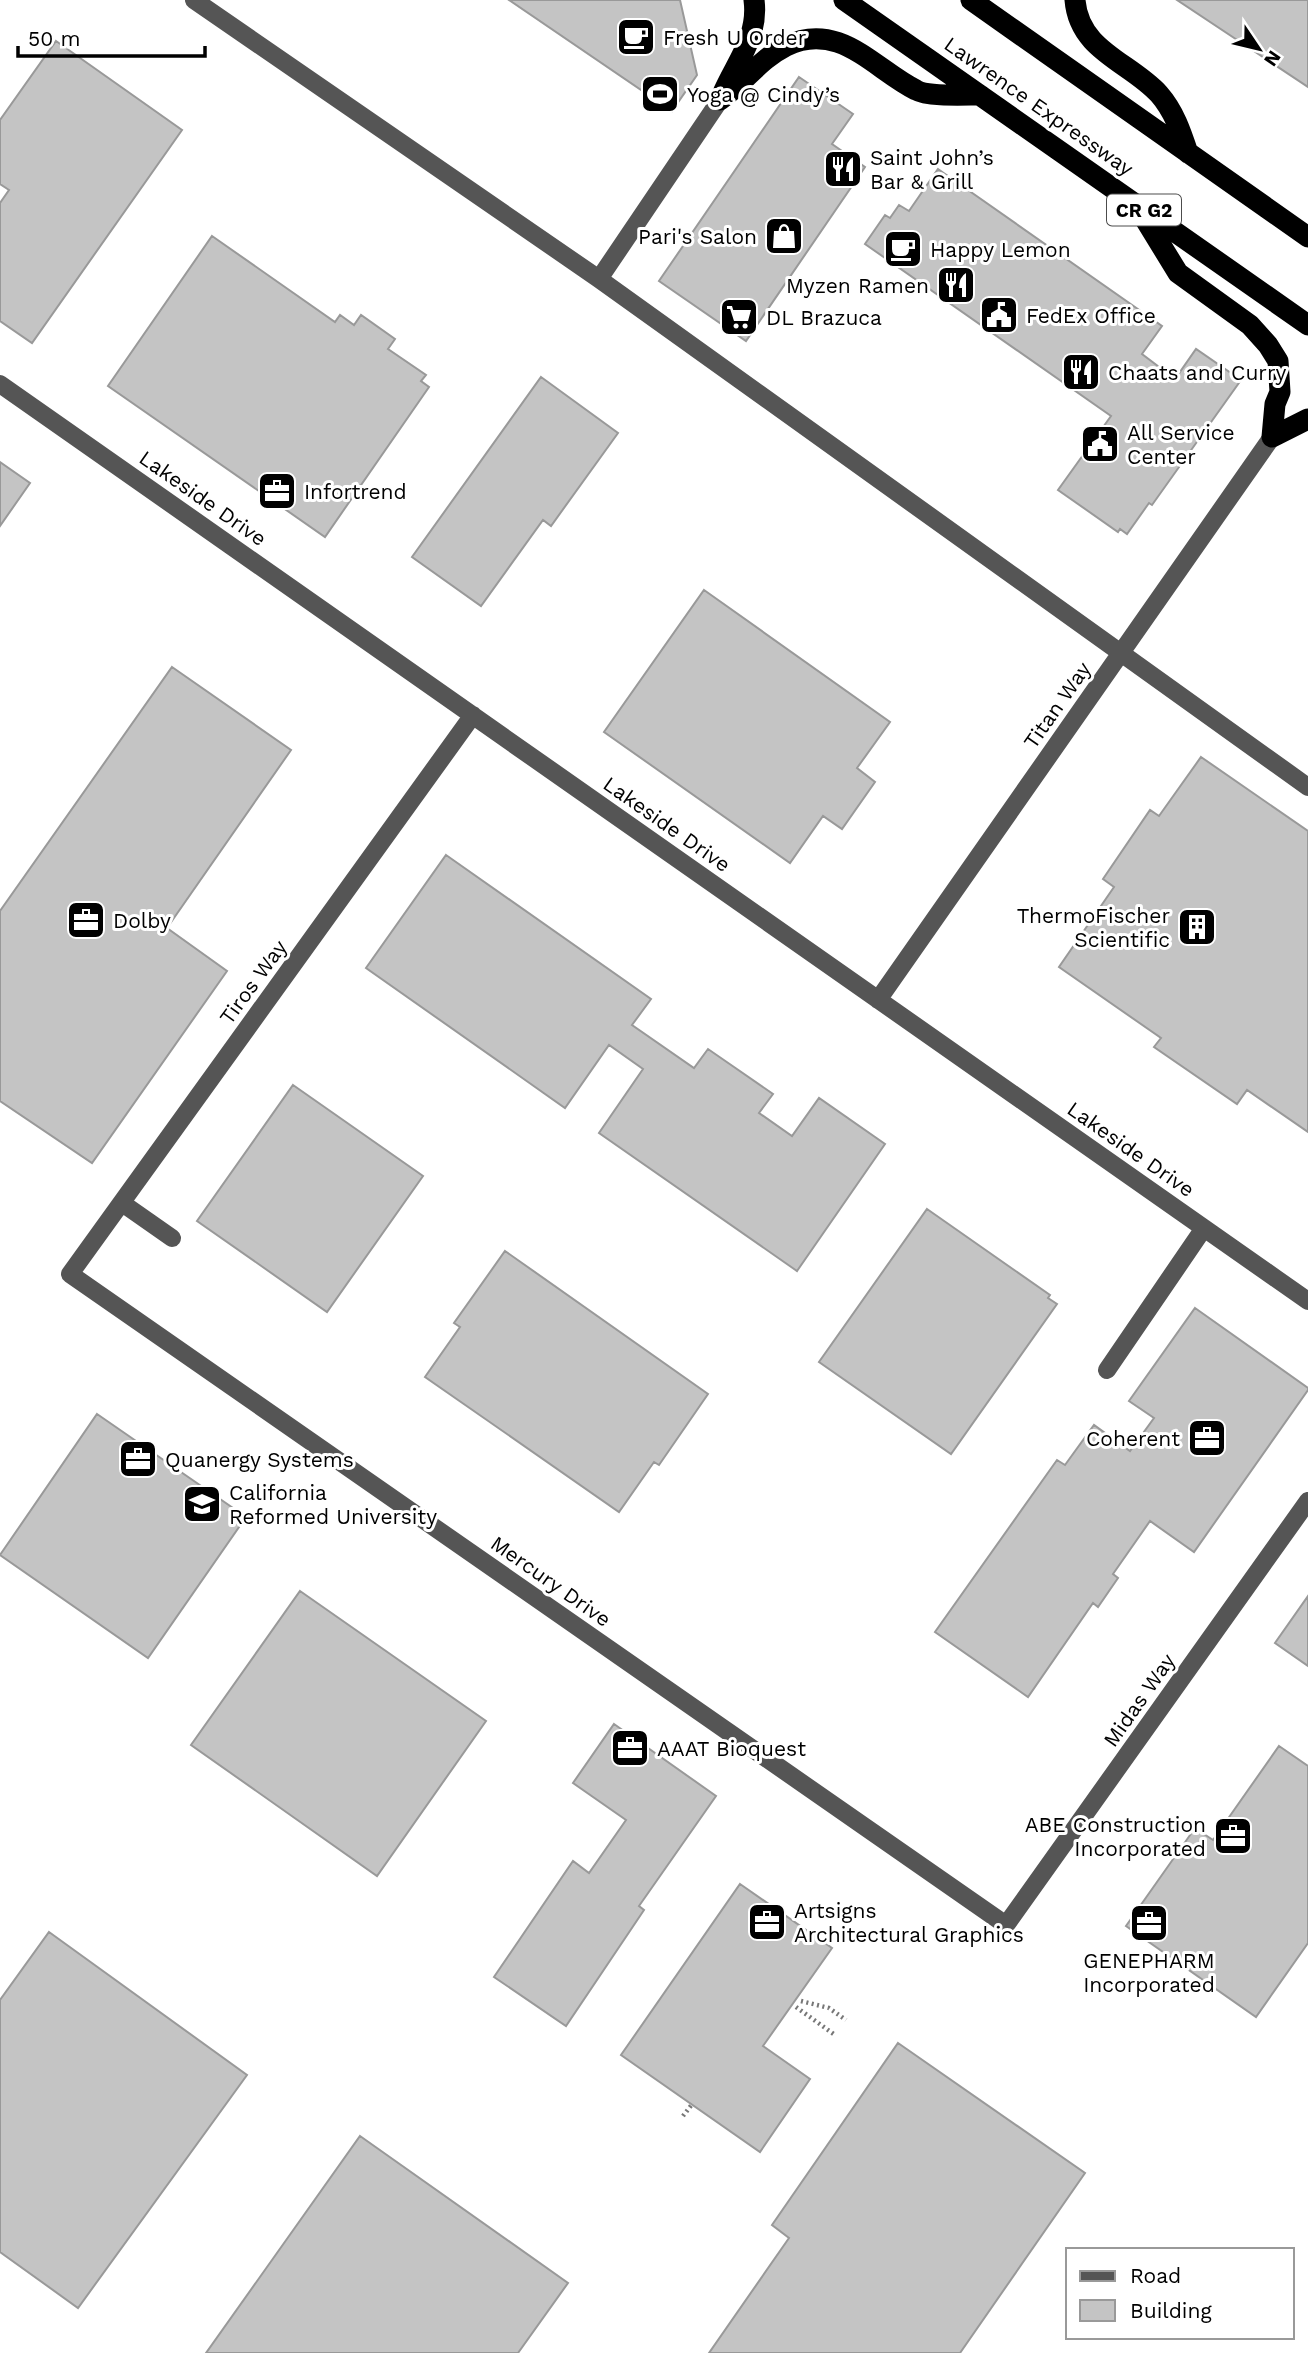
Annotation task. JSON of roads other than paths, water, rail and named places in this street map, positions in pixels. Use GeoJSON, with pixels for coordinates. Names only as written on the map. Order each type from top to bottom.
{"type":"FeatureCollection","features":[{"type":"Feature","properties":{"kind":"highway"},"geometry":{"type":"LineString","coordinates":[[720,100],[750,42],[755,20],[754,0]]}},
{"type":"Feature","properties":{"kind":"highway","name":"Lawrence Expressway"},"geometry":{"type":"LineString","coordinates":[[844,0],[1308,325]]}},
{"type":"Feature","properties":{"kind":"highway"},"geometry":{"type":"LineString","coordinates":[[971,0],[1308,237]]}},
{"type":"Feature","properties":{"kind":"highway"},"geometry":{"type":"LineString","coordinates":[[1075,0],[1089,39],[1160,95],[1174,116],[1188,153]]}},
{"type":"Feature","properties":{"kind":"highway"},"geometry":{"type":"LineString","coordinates":[[720,100],[775,52],[800,41],[815,39],[838,42],[860,51],[918,92],[980,96]]}},
{"type":"Feature","properties":{"kind":"highway"},"geometry":{"type":"LineString","coordinates":[[1135,204],[1178,272],[1250,325],[1268,345],[1278,362],[1280,392],[1275,404],[1272,437]]}},
{"type":"Feature","properties":{"kind":"highway"},"geometry":{"type":"LineString","coordinates":[[1272,437],[1308,419]]}},
{"type":"Feature","properties":{"kind":"street"},"geometry":{"type":"LineString","coordinates":[[194,0],[599,279],[1308,787]]}},
{"type":"Feature","properties":{"kind":"street"},"geometry":{"type":"LineString","coordinates":[[599,279],[720,100]]}},
{"type":"Feature","properties":{"kind":"street","name":"Lakeside Drive"},"geometry":{"type":"LineString","coordinates":[[0,384],[1308,1301]]}},
{"type":"Feature","properties":{"kind":"street","name":"Titan Way"},"geometry":{"type":"LineString","coordinates":[[878,1000],[1272,437]]}},
{"type":"Feature","properties":{"kind":"street","name":"Tiros Way"},"geometry":{"type":"LineString","coordinates":[[70,1274],[473,715]]}},
{"type":"Feature","properties":{"kind":"street"},"geometry":{"type":"LineString","coordinates":[[122,1203],[172,1238]]}},
{"type":"Feature","properties":{"kind":"street"},"geometry":{"type":"LineString","coordinates":[[1107,1370],[1204,1228]]}},
{"type":"Feature","properties":{"kind":"street","name":"Mercury Drive"},"geometry":{"type":"LineString","coordinates":[[70,1274],[1006,1925]]}},
{"type":"Feature","properties":{"kind":"street","name":"Midas Way"},"geometry":{"type":"LineString","coordinates":[[1006,1925],[1308,1501]]}},
{"type":"Feature","properties":{"kind":"place","name":"Fresh U Order"},"geometry":{"type":"Point","coordinates":[636,37]}},
{"type":"Feature","properties":{"kind":"place","name":"Yoga @ Cindy’s"},"geometry":{"type":"Point","coordinates":[660,94]}},
{"type":"Feature","properties":{"kind":"place","name":"Saint John’s Bar & Grill"},"geometry":{"type":"Point","coordinates":[843,169]}},
{"type":"Feature","properties":{"kind":"place","name":"Pari's Salon"},"geometry":{"type":"Point","coordinates":[784,236]}},
{"type":"Feature","properties":{"kind":"place","name":"Happy Lemon"},"geometry":{"type":"Point","coordinates":[903,249]}},
{"type":"Feature","properties":{"kind":"place","name":"Myzen Ramen"},"geometry":{"type":"Point","coordinates":[956,285]}},
{"type":"Feature","properties":{"kind":"place","name":"FedEx Office"},"geometry":{"type":"Point","coordinates":[999,315]}},
{"type":"Feature","properties":{"kind":"place","name":"DL Brazuca"},"geometry":{"type":"Point","coordinates":[739,317]}},
{"type":"Feature","properties":{"kind":"place","name":"Chaats and Curry"},"geometry":{"type":"Point","coordinates":[1081,372]}},
{"type":"Feature","properties":{"kind":"place","name":"All Service Center"},"geometry":{"type":"Point","coordinates":[1100,444]}},
{"type":"Feature","properties":{"kind":"place","name":"Infortrend"},"geometry":{"type":"Point","coordinates":[277,491]}},
{"type":"Feature","properties":{"kind":"place","name":"Dolby"},"geometry":{"type":"Point","coordinates":[86,920]}},
{"type":"Feature","properties":{"kind":"place","name":"ThermoFischer Scientific"},"geometry":{"type":"Point","coordinates":[1197,927]}},
{"type":"Feature","properties":{"kind":"place","name":"Coherent"},"geometry":{"type":"Point","coordinates":[1207,1438]}},
{"type":"Feature","properties":{"kind":"place","name":"Quanergy Systems"},"geometry":{"type":"Point","coordinates":[138,1459]}},
{"type":"Feature","properties":{"kind":"place","name":"California Reformed University"},"geometry":{"type":"Point","coordinates":[202,1504]}},
{"type":"Feature","properties":{"kind":"place","name":"AAAT Bioquest"},"geometry":{"type":"Point","coordinates":[630,1748]}},
{"type":"Feature","properties":{"kind":"place","name":"ABE Construction Incorporated"},"geometry":{"type":"Point","coordinates":[1233,1836]}},
{"type":"Feature","properties":{"kind":"place","name":"Artsigns Architectural Graphics"},"geometry":{"type":"Point","coordinates":[767,1922]}},
{"type":"Feature","properties":{"kind":"place","name":"GENEPHARM Incorporated"},"geometry":{"type":"Point","coordinates":[1149,1923]}}]}
